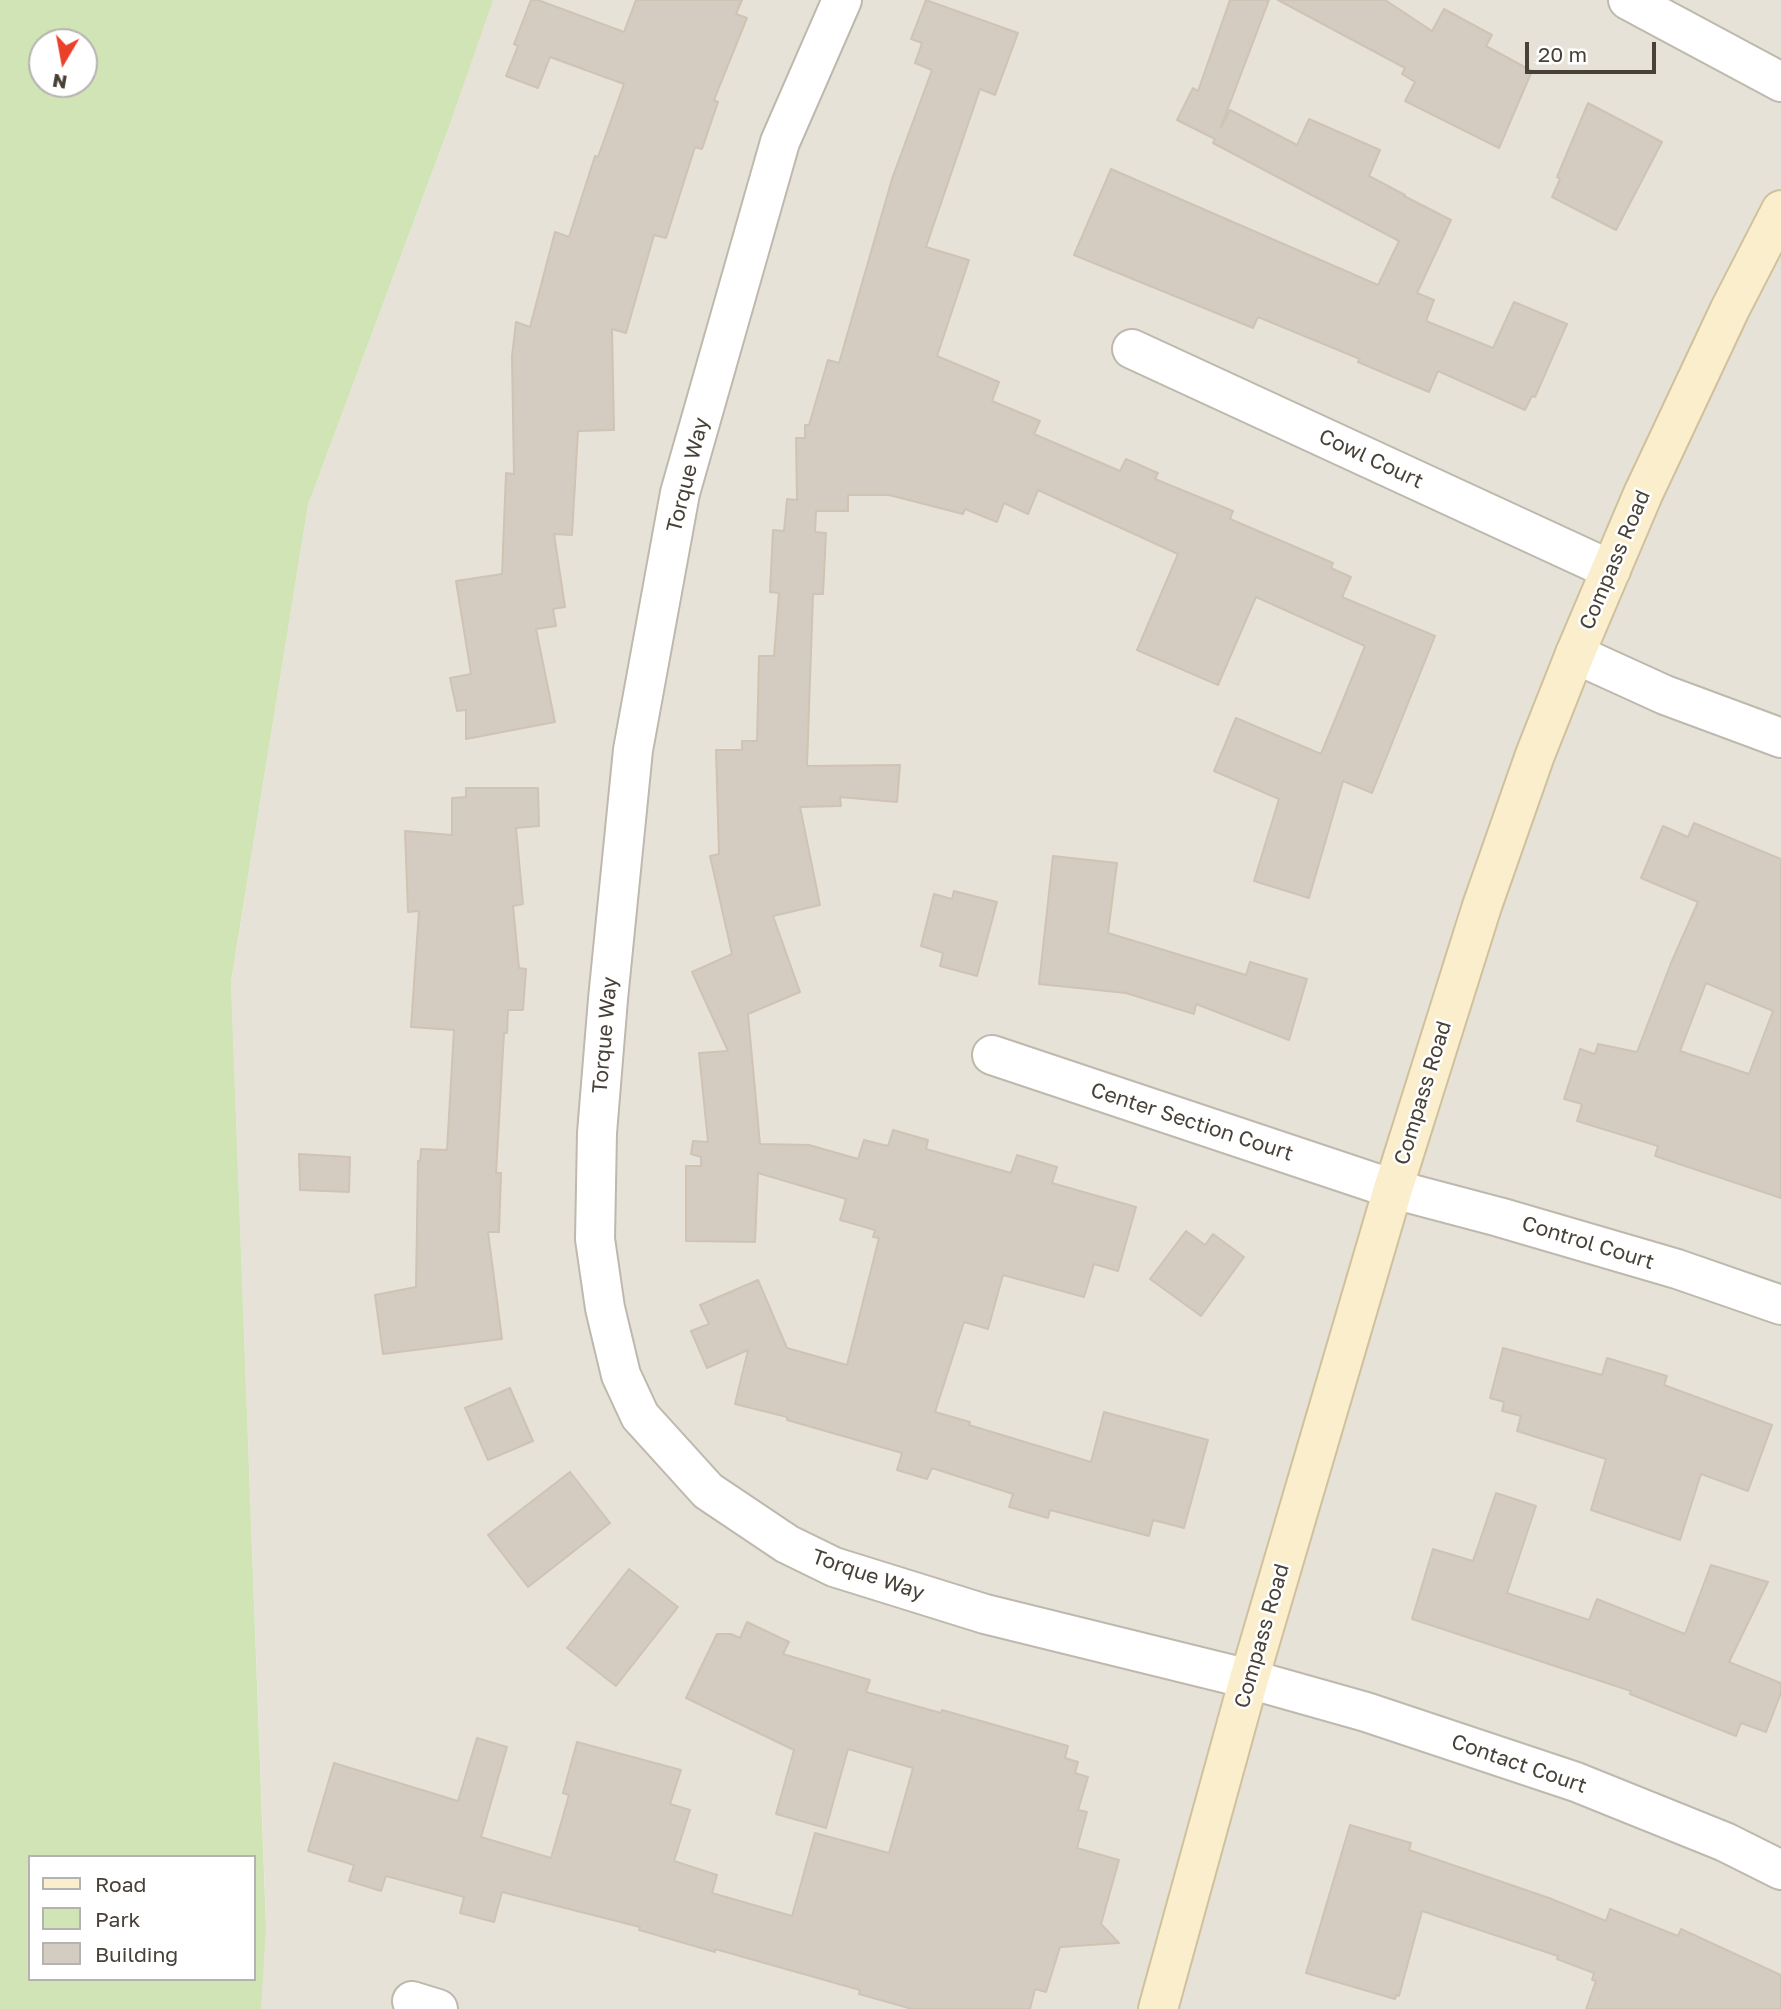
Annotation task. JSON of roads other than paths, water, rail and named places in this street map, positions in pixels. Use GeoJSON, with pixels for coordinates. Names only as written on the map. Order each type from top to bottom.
{"type":"FeatureCollection","features":[{"type":"Feature","properties":{"kind":"street","name":"Torque Way"},"geometry":{"type":"LineString","coordinates":[[842,0],[780,142],[680,494],[633,750],[596,1146],[595,1239],[605,1308],[621,1375],[640,1416],[708,1491],[787,1544],[834,1567],[985,1614],[1249,1679]]}},
{"type":"Feature","properties":{"kind":"street"},"geometry":{"type":"LineString","coordinates":[[1628,0],[1781,82]]}},
{"type":"Feature","properties":{"kind":"street","name":"Compass Road"},"geometry":{"type":"LineString","coordinates":[[1157,2009],[1249,1679],[1393,1189],[1482,906],[1535,755],[1643,494],[1718,334],[1781,210]]}},
{"type":"Feature","properties":{"kind":"street","name":"Cowl Court"},"geometry":{"type":"LineString","coordinates":[[1132,349],[1611,570]]}},
{"type":"Feature","properties":{"kind":"street"},"geometry":{"type":"LineString","coordinates":[[1575,654],[1665,695],[1781,738]]}},
{"type":"Feature","properties":{"kind":"street","name":"Center Section Court"},"geometry":{"type":"LineString","coordinates":[[992,1055],[1393,1189]]}},
{"type":"Feature","properties":{"kind":"street","name":"Control Court"},"geometry":{"type":"LineString","coordinates":[[1393,1189],[1613,1250],[1781,1305]]}},
{"type":"Feature","properties":{"kind":"street","name":"Contact Court"},"geometry":{"type":"LineString","coordinates":[[1249,1679],[1366,1712],[1576,1782],[1725,1842],[1781,1870]]}}]}
